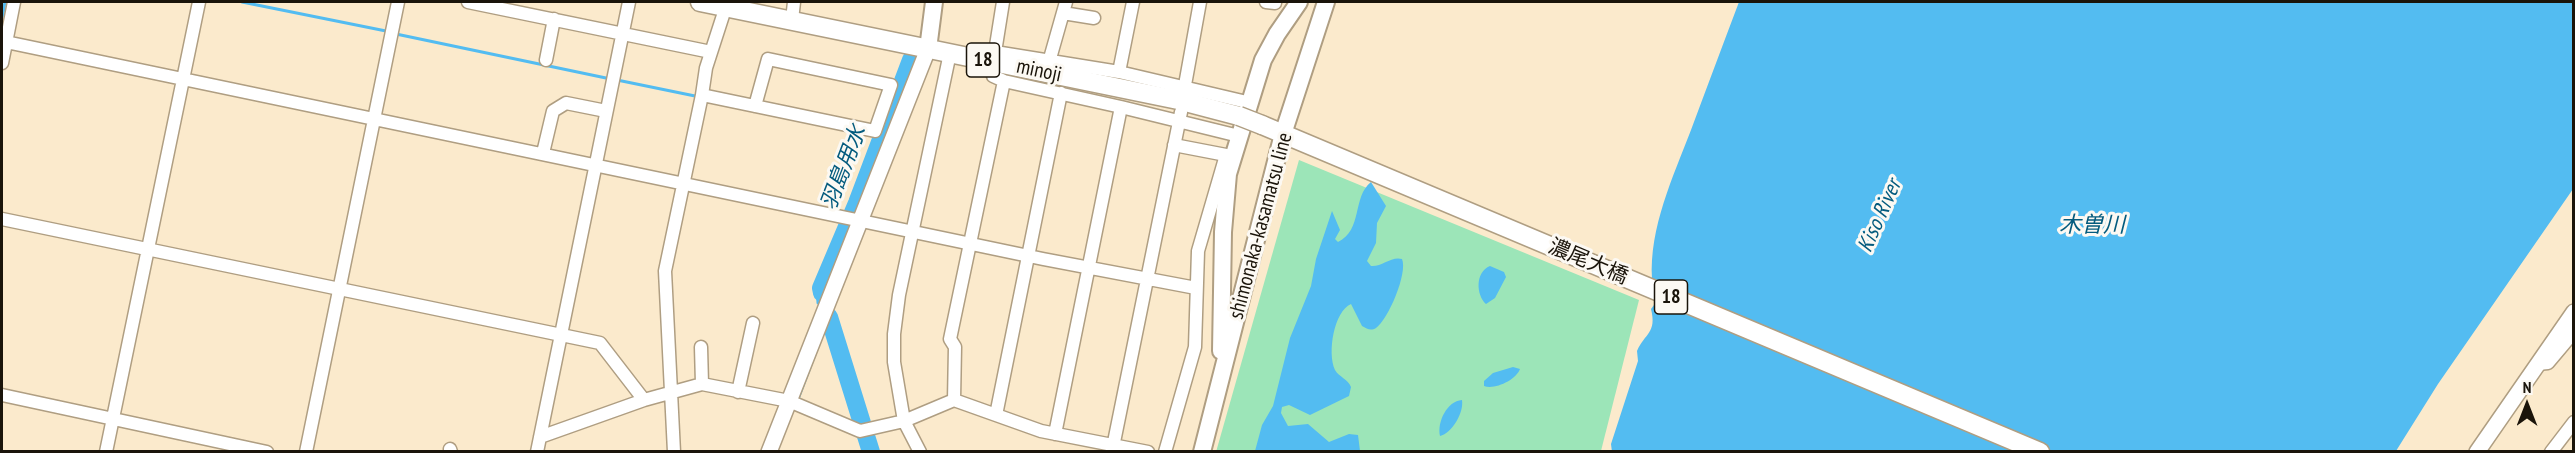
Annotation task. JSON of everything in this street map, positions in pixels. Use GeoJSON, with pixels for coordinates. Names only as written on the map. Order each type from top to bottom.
{"type":"FeatureCollection","features":[{"type":"Feature","properties":{"kind":"main road","name":"minoji"},"geometry":{"type":"LineString","coordinates":[[700,2],[727,4],[928,49],[993,57],[1178,100],[1239,116],[1302,142]]}},
{"type":"Feature","properties":{"kind":"main road"},"geometry":{"type":"LineString","coordinates":[[928,49],[934,2]]}},
{"type":"Feature","properties":{"kind":"main road"},"geometry":{"type":"LineString","coordinates":[[1221,379],[1223,232],[1228,174],[1263,60],[1277,34],[1299,2]]}},
{"type":"Feature","properties":{"kind":"main road","name":"shimonaka-kasamatsu line"},"geometry":{"type":"LineString","coordinates":[[1202,452],[1283,134],[1326,2]]}},
{"type":"Feature","properties":{"kind":"main road","name":"濃尾大橋"},"geometry":{"type":"LineString","coordinates":[[1302,142],[2040,452]]}},
{"type":"Feature","properties":{"kind":"street"},"geometry":{"type":"LineString","coordinates":[[2,63],[14,2]]}},
{"type":"Feature","properties":{"kind":"street"},"geometry":{"type":"LineString","coordinates":[[106,452],[199,2]]}},
{"type":"Feature","properties":{"kind":"street"},"geometry":{"type":"LineString","coordinates":[[306,452],[398,2]]}},
{"type":"Feature","properties":{"kind":"street"},"geometry":{"type":"LineString","coordinates":[[468,2],[711,52]]}},
{"type":"Feature","properties":{"kind":"street"},"geometry":{"type":"LineString","coordinates":[[537,452],[629,2]]}},
{"type":"Feature","properties":{"kind":"street"},"geometry":{"type":"LineString","coordinates":[[792,20],[794,2]]}},
{"type":"Feature","properties":{"kind":"street"},"geometry":{"type":"LineString","coordinates":[[1003,2],[993,57],[993,76],[1004,81],[1120,107],[1179,116],[1239,136]]}},
{"type":"Feature","properties":{"kind":"street"},"geometry":{"type":"LineString","coordinates":[[1119,72],[1133,2]]}},
{"type":"Feature","properties":{"kind":"street"},"geometry":{"type":"LineString","coordinates":[[1185,86],[1200,2]]}},
{"type":"Feature","properties":{"kind":"street"},"geometry":{"type":"LineString","coordinates":[[674,452],[673,394],[665,271],[711,52],[727,4]]}},
{"type":"Feature","properties":{"kind":"street"},"geometry":{"type":"LineString","coordinates":[[1050,62],[1064,7],[1094,18]]}},
{"type":"Feature","properties":{"kind":"street"},"geometry":{"type":"LineString","coordinates":[[546,60],[554,19]]}},
{"type":"Feature","properties":{"kind":"street"},"geometry":{"type":"LineString","coordinates":[[6,42],[1146,280],[1196,288]]}},
{"type":"Feature","properties":{"kind":"street"},"geometry":{"type":"LineString","coordinates":[[702,95],[875,131],[899,87],[928,49]]}},
{"type":"Feature","properties":{"kind":"street"},"geometry":{"type":"LineString","coordinates":[[920,452],[904,421],[894,362],[894,334],[899,295],[950,53]]}},
{"type":"Feature","properties":{"kind":"street"},"geometry":{"type":"LineString","coordinates":[[993,57],[1119,72],[1251,103]]}},
{"type":"Feature","properties":{"kind":"street"},"geometry":{"type":"LineString","coordinates":[[755,105],[768,59],[899,87]]}},
{"type":"Feature","properties":{"kind":"street"},"geometry":{"type":"LineString","coordinates":[[954,400],[955,346],[950,339],[1004,81]]}},
{"type":"Feature","properties":{"kind":"street"},"geometry":{"type":"LineString","coordinates":[[769,452],[899,87]]}},
{"type":"Feature","properties":{"kind":"street"},"geometry":{"type":"LineString","coordinates":[[996,415],[1061,93]]}},
{"type":"Feature","properties":{"kind":"street"},"geometry":{"type":"LineString","coordinates":[[543,153],[553,111],[566,103],[606,111]]}},
{"type":"Feature","properties":{"kind":"street"},"geometry":{"type":"LineString","coordinates":[[1055,434],[1120,107]]}},
{"type":"Feature","properties":{"kind":"street"},"geometry":{"type":"LineString","coordinates":[[1112,448],[1179,116]]}},
{"type":"Feature","properties":{"kind":"street"},"geometry":{"type":"LineString","coordinates":[[1166,452],[1195,347],[1198,251],[1226,155],[1174,144]]}},
{"type":"Feature","properties":{"kind":"street"},"geometry":{"type":"LineString","coordinates":[[2,219],[600,343],[644,400]]}},
{"type":"Feature","properties":{"kind":"street"},"geometry":{"type":"LineString","coordinates":[[2477,452],[2574,312]]}},
{"type":"Feature","properties":{"kind":"street"},"geometry":{"type":"LineString","coordinates":[[738,392],[753,323]]}},
{"type":"Feature","properties":{"kind":"street"},"geometry":{"type":"LineString","coordinates":[[2537,364],[2548,363],[2574,332]]}},
{"type":"Feature","properties":{"kind":"street"},"geometry":{"type":"LineString","coordinates":[[701,347],[702,384]]}},
{"type":"Feature","properties":{"kind":"street"},"geometry":{"type":"LineString","coordinates":[[540,437],[644,400],[673,394],[702,384],[789,401],[866,430],[904,421],[954,400],[1055,434],[1112,448],[1148,452]]}},
{"type":"Feature","properties":{"kind":"street"},"geometry":{"type":"LineString","coordinates":[[2,395],[267,452]]}},
{"type":"Feature","properties":{"kind":"street"},"geometry":{"type":"LineString","coordinates":[[2551,452],[2574,422]]}},
{"type":"Feature","properties":{"kind":"green space"},"geometry":{"type":"Polygon","coordinates":[[[1299,160],[1639,300],[1601,451],[1216,452],[1299,160]]]}},
{"type":"Feature","properties":{"kind":"water","name":"木曽川"},"geometry":{"type":"Polygon","coordinates":[[[1739,2],[2573,2],[2573,189],[2438,384],[2396,451],[1612,452],[1611,444],[1638,361],[1637,351],[1651,328],[1651,309],[1663,301],[1669,287],[1666,283],[1652,279],[1654,241],[1658,222],[1670,184],[1739,2]]]}},
{"type":"Feature","properties":{"kind":"water"},"geometry":{"type":"Polygon","coordinates":[[[1371,182],[1386,206],[1377,223],[1376,243],[1367,261],[1371,266],[1375,266],[1394,259],[1402,259],[1402,275],[1396,296],[1386,316],[1374,329],[1362,326],[1351,304],[1345,308],[1336,323],[1332,343],[1333,363],[1335,370],[1351,387],[1349,396],[1310,415],[1289,405],[1282,407],[1281,413],[1288,426],[1308,424],[1329,442],[1349,434],[1358,435],[1360,451],[1255,451],[1262,425],[1273,406],[1290,338],[1311,286],[1316,259],[1332,211],[1340,230],[1335,239],[1338,242],[1351,230],[1361,196],[1371,182]]]}},
{"type":"Feature","properties":{"kind":"water"},"geometry":{"type":"Polygon","coordinates":[[[1490,266],[1504,272],[1506,277],[1495,298],[1486,304],[1480,295],[1479,284],[1482,273],[1490,266]]]}},
{"type":"Feature","properties":{"kind":"water"},"geometry":{"type":"Polygon","coordinates":[[[1513,367],[1520,369],[1510,380],[1494,387],[1484,386],[1484,381],[1493,373],[1513,367]]]}},
{"type":"Feature","properties":{"kind":"water"},"geometry":{"type":"Polygon","coordinates":[[[1462,400],[1461,411],[1456,422],[1449,431],[1440,436],[1439,430],[1444,413],[1452,404],[1462,400]]]}},
{"type":"Feature","properties":{"kind":"waterway"},"geometry":{"type":"LineString","coordinates":[[2,18],[5,2]]}},
{"type":"Feature","properties":{"kind":"waterway"},"geometry":{"type":"LineString","coordinates":[[242,2],[386,31]]}},
{"type":"Feature","properties":{"kind":"waterway"},"geometry":{"type":"LineString","coordinates":[[396,34],[606,78]]}},
{"type":"Feature","properties":{"kind":"waterway","name":"羽島用水"},"geometry":{"type":"LineString","coordinates":[[822,293],[821,288],[857,203],[911,60]]}},
{"type":"Feature","properties":{"kind":"waterway"},"geometry":{"type":"LineString","coordinates":[[617,80],[695,96]]}},
{"type":"Feature","properties":{"kind":"waterway"},"geometry":{"type":"LineString","coordinates":[[847,214],[877,134]]}},
{"type":"Feature","properties":{"kind":"waterway"},"geometry":{"type":"LineString","coordinates":[[818,303],[817,285],[844,220]]}},
{"type":"Feature","properties":{"kind":"waterway","name":"羽島用水"},"geometry":{"type":"LineString","coordinates":[[829,317],[871,452]]}},
{"type":"Feature","properties":{"kind":"waterway"},"geometry":{"type":"LineString","coordinates":[[798,399],[825,328]]}},
{"type":"Feature","properties":{"kind":"water label","name":"Kiso River"},"geometry":{"type":"Point","coordinates":[1880,216]}}]}
